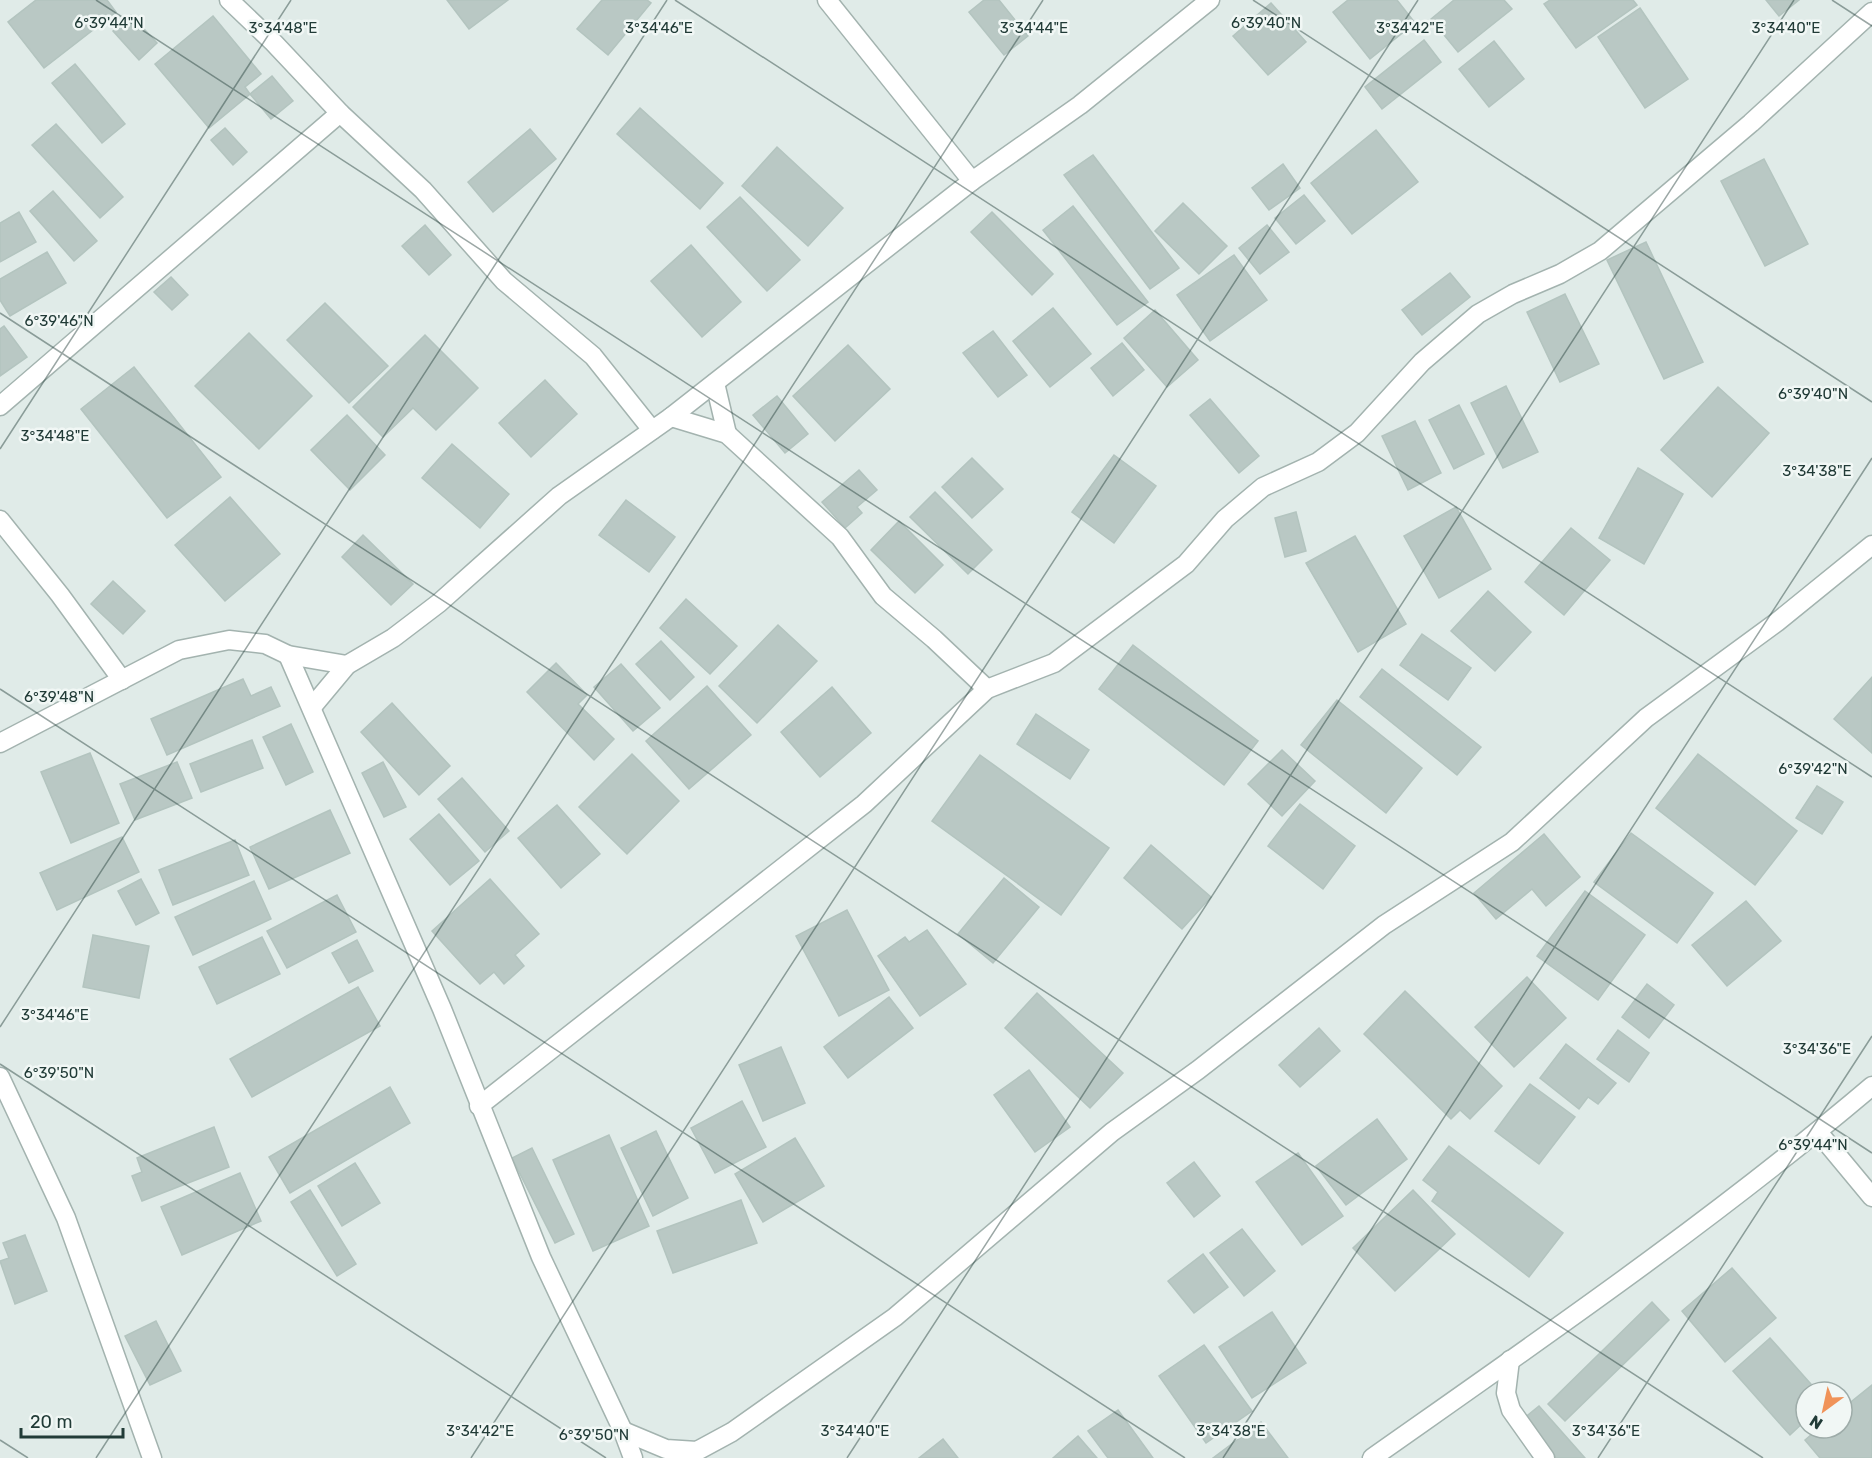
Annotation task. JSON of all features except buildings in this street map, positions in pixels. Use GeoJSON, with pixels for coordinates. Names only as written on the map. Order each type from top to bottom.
{"type":"FeatureCollection","features":[{"type":"Feature","properties":{"kind":"street"},"geometry":{"type":"LineString","coordinates":[[229,0],[274,43],[340,113],[423,190],[504,281],[593,356],[652,430]]}},
{"type":"Feature","properties":{"kind":"street"},"geometry":{"type":"LineString","coordinates":[[827,0],[972,181]]}},
{"type":"Feature","properties":{"kind":"street"},"geometry":{"type":"LineString","coordinates":[[312,707],[347,664],[393,638],[439,603],[559,496],[715,383],[972,181],[1080,105],[1210,0]]}},
{"type":"Feature","properties":{"kind":"street"},"geometry":{"type":"LineString","coordinates":[[479,1106],[864,804],[987,689],[1054,663],[1129,605],[1166,581],[1186,564],[1225,519],[1263,487],[1318,462],[1357,433],[1422,362],[1478,314],[1600,251],[1742,130],[1872,12]]}},
{"type":"Feature","properties":{"kind":"street"},"geometry":{"type":"LineString","coordinates":[[0,406],[340,113]]}},
{"type":"Feature","properties":{"kind":"street"},"geometry":{"type":"LineString","coordinates":[[715,383],[727,434]]}},
{"type":"Feature","properties":{"kind":"street"},"geometry":{"type":"LineString","coordinates":[[670,417],[727,434],[840,537],[883,596],[934,639],[987,689]]}},
{"type":"Feature","properties":{"kind":"street"},"geometry":{"type":"LineString","coordinates":[[0,520],[60,595],[122,680]]}},
{"type":"Feature","properties":{"kind":"street"},"geometry":{"type":"LineString","coordinates":[[623,1431],[666,1449],[697,1451],[732,1432],[886,1323],[1112,1132],[1198,1070],[1384,925],[1512,842],[1646,718],[1777,622],[1872,545]]}},
{"type":"Feature","properties":{"kind":"street"},"geometry":{"type":"LineString","coordinates":[[0,742],[179,650],[229,640],[265,644],[288,656],[347,664]]}},
{"type":"Feature","properties":{"kind":"street"},"geometry":{"type":"LineString","coordinates":[[288,656],[442,1009],[541,1257],[623,1431],[633,1458]]}},
{"type":"Feature","properties":{"kind":"street"},"geometry":{"type":"LineString","coordinates":[[0,1077],[66,1218],[152,1458]]}},
{"type":"Feature","properties":{"kind":"street"},"geometry":{"type":"LineString","coordinates":[[1372,1458],[1510,1360],[1818,1132],[1872,1086]]}},
{"type":"Feature","properties":{"kind":"street"},"geometry":{"type":"LineString","coordinates":[[1818,1132],[1872,1197]]}},
{"type":"Feature","properties":{"kind":"street"},"geometry":{"type":"LineString","coordinates":[[1510,1360],[1506,1393],[1510,1410],[1545,1458]]}}]}
